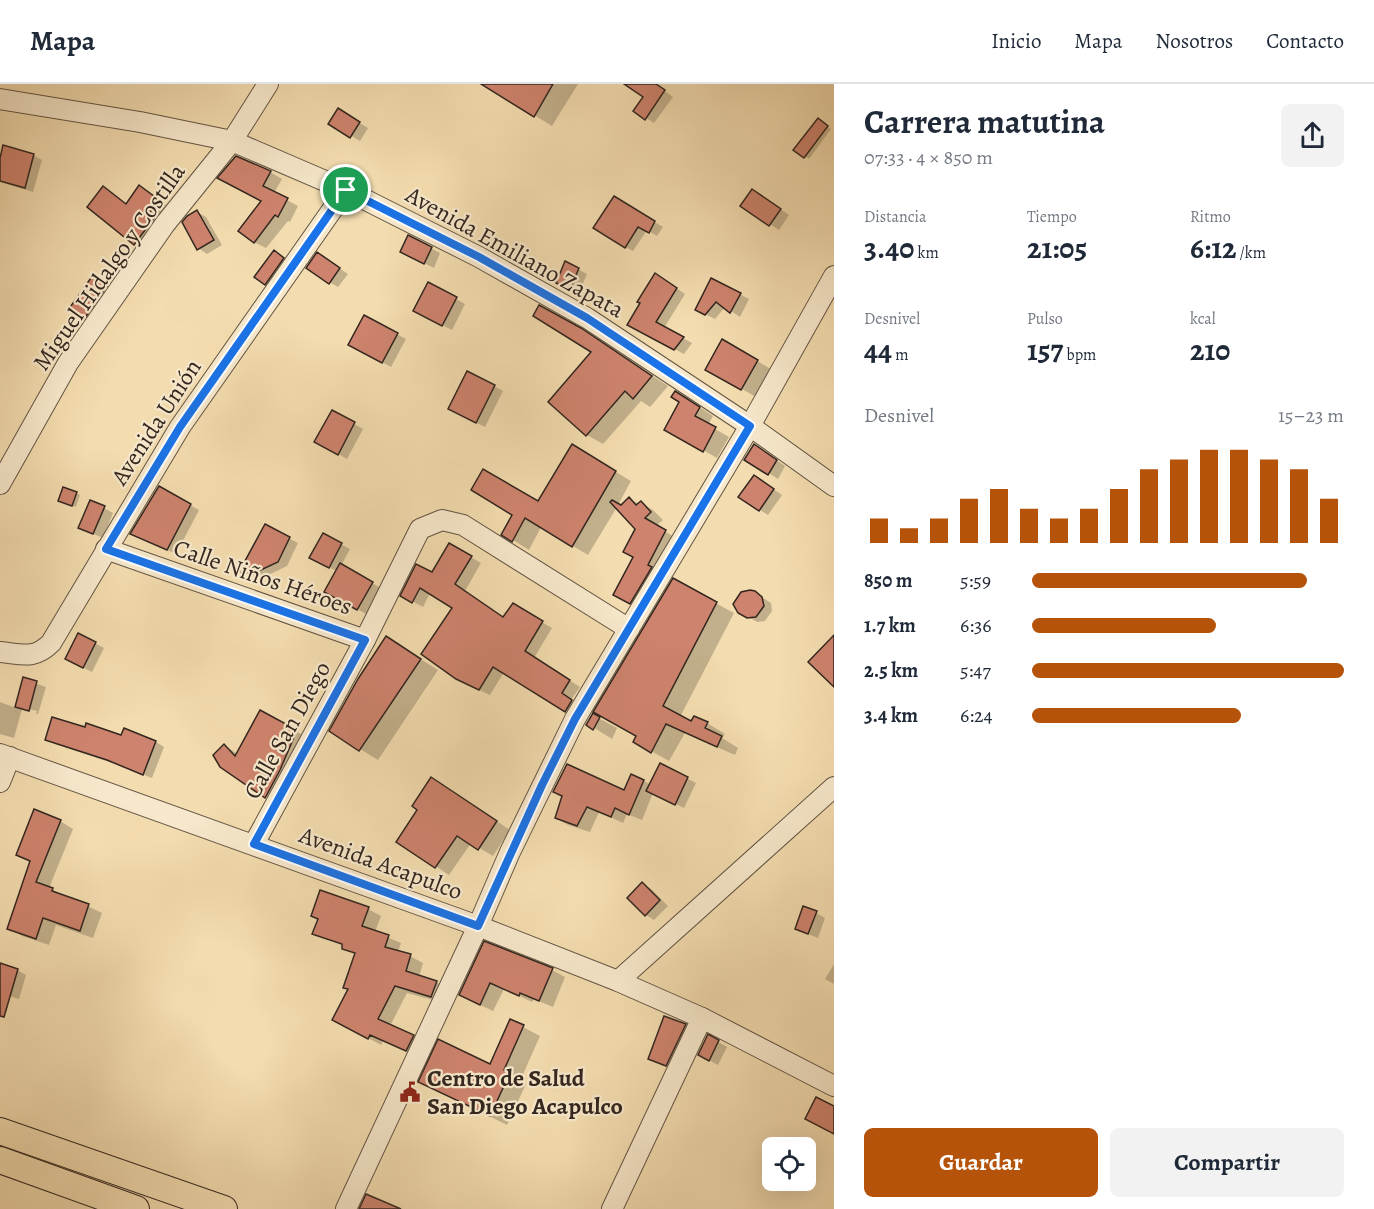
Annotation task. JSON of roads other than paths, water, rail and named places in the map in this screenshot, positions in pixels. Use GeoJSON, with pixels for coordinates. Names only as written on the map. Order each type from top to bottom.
{"type":"FeatureCollection","features":[{"type":"Feature","properties":{"kind":"main road"},"geometry":{"type":"LineString","coordinates":[[0,1131],[224,1209]]}},
{"type":"Feature","properties":{"kind":"main road"},"geometry":{"type":"LineString","coordinates":[[0,1160],[136,1209]]}},
{"type":"Feature","properties":{"kind":"street","name":"Miguel Hidalgo y Costilla"},"geometry":{"type":"LineString","coordinates":[[0,484],[68,363],[165,224],[232,141],[268,84]]}},
{"type":"Feature","properties":{"kind":"street","name":"Avenida Emiliano Zapata"},"geometry":{"type":"LineString","coordinates":[[0,99],[140,122],[232,141],[346,190],[479,257],[587,318],[750,426],[834,486]]}},
{"type":"Feature","properties":{"kind":"street","name":"Avenida Unión"},"geometry":{"type":"LineString","coordinates":[[0,652],[41,653],[51,643],[180,427],[346,190]]}},
{"type":"Feature","properties":{"kind":"street"},"geometry":{"type":"LineString","coordinates":[[346,1209],[542,785],[575,719],[750,426],[834,276]]}},
{"type":"Feature","properties":{"kind":"street","name":"Calle Niños Héroes"},"geometry":{"type":"LineString","coordinates":[[106,549],[365,640],[420,529],[442,520],[462,525],[628,629]]}},
{"type":"Feature","properties":{"kind":"street","name":"Calle San Diego"},"geometry":{"type":"LineString","coordinates":[[254,844],[365,640]]}},
{"type":"Feature","properties":{"kind":"street"},"geometry":{"type":"LineString","coordinates":[[0,782],[5,756]]}},
{"type":"Feature","properties":{"kind":"street","name":"Avenida Acapulco"},"geometry":{"type":"LineString","coordinates":[[5,756],[478,926],[618,981],[702,1018],[834,1086]]}},
{"type":"Feature","properties":{"kind":"street"},"geometry":{"type":"LineString","coordinates":[[618,981],[834,787]]}},
{"type":"Feature","properties":{"kind":"street"},"geometry":{"type":"LineString","coordinates":[[612,1209],[702,1018]]}},
{"type":"Feature","properties":{"kind":"place","name":"Centro de Salud San Diego Acapulco"},"geometry":{"type":"Point","coordinates":[410,1092]}}]}
